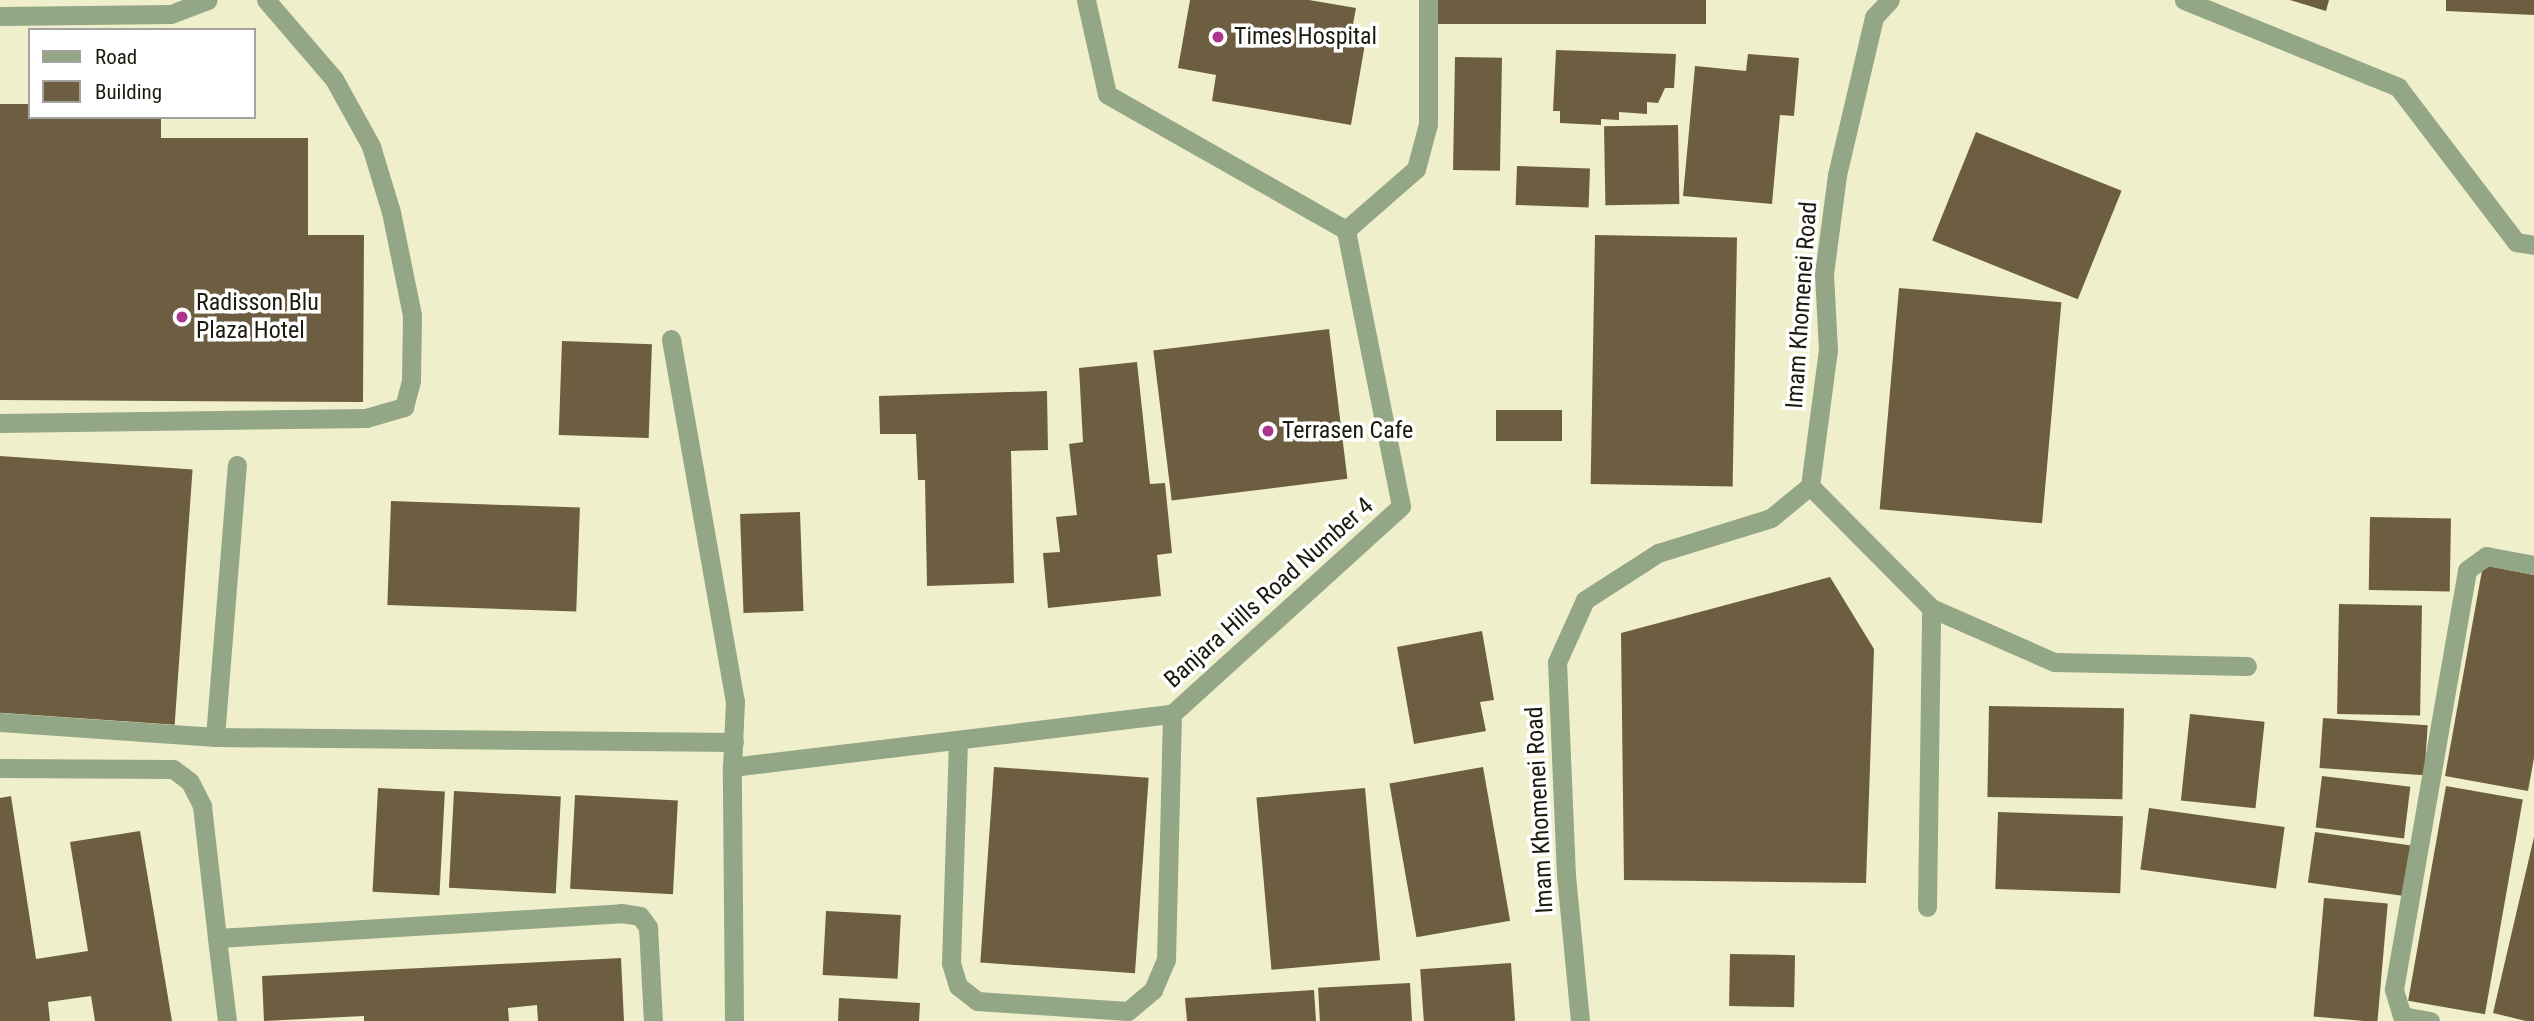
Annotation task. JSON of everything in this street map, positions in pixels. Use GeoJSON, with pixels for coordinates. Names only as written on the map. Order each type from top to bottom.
{"type":"FeatureCollection","features":[{"type":"Feature","properties":{"kind":"street"},"geometry":{"type":"LineString","coordinates":[[0,16],[43,8],[171,14],[207,0]]}},
{"type":"Feature","properties":{"kind":"street"},"geometry":{"type":"LineString","coordinates":[[0,424],[366,418],[404,407],[411,380],[412,315],[391,212],[371,146],[334,79],[266,0]]}},
{"type":"Feature","properties":{"kind":"street"},"geometry":{"type":"LineString","coordinates":[[1086,0],[1107,94],[1346,230],[1416,169],[1428,124],[1428,0]]}},
{"type":"Feature","properties":{"kind":"street","name":"Imam Khomenei Road"},"geometry":{"type":"LineString","coordinates":[[1580,1021],[1566,876],[1557,662],[1585,600],[1658,553],[1771,518],[1810,486],[1828,350],[1824,274],[1837,175],[1874,17],[1890,0]]}},
{"type":"Feature","properties":{"kind":"street"},"geometry":{"type":"LineString","coordinates":[[2184,0],[2398,87],[2516,242],[2534,245]]}},
{"type":"Feature","properties":{"kind":"street","name":"Banjara Hills Road Number 4"},"geometry":{"type":"LineString","coordinates":[[732,767],[1172,714],[1401,506],[1346,230]]}},
{"type":"Feature","properties":{"kind":"street"},"geometry":{"type":"LineString","coordinates":[[671,339],[735,701],[732,767],[734,1021]]}},
{"type":"Feature","properties":{"kind":"street"},"geometry":{"type":"LineString","coordinates":[[215,737],[237,464]]}},
{"type":"Feature","properties":{"kind":"street"},"geometry":{"type":"LineString","coordinates":[[1810,486],[1931,608],[2054,662],[2247,666]]}},
{"type":"Feature","properties":{"kind":"street"},"geometry":{"type":"LineString","coordinates":[[2430,1021],[2402,1016],[2394,989],[2468,570],[2486,556],[2534,565]]}},
{"type":"Feature","properties":{"kind":"street"},"geometry":{"type":"LineString","coordinates":[[1927,907],[1931,608]]}},
{"type":"Feature","properties":{"kind":"street"},"geometry":{"type":"LineString","coordinates":[[958,740],[951,963],[958,986],[976,1001],[1128,1010],[1153,990],[1166,960],[1172,714]]}},
{"type":"Feature","properties":{"kind":"street"},"geometry":{"type":"LineString","coordinates":[[0,722],[215,737],[734,742]]}},
{"type":"Feature","properties":{"kind":"street"},"geometry":{"type":"LineString","coordinates":[[0,768],[173,769],[190,782],[202,806],[227,1021]]}},
{"type":"Feature","properties":{"kind":"street"},"geometry":{"type":"LineString","coordinates":[[217,938],[621,913],[639,916],[648,927],[653,1021]]}},
{"type":"Feature","properties":{"kind":"building"},"geometry":{"type":"Polygon","coordinates":[[[1190,0],[1309,0],[1356,8],[1351,35],[1366,38],[1351,125],[1212,101],[1216,75],[1178,68],[1190,0]]]}},
{"type":"Feature","properties":{"kind":"building"},"geometry":{"type":"Polygon","coordinates":[[[1437,0],[1706,0],[1706,24],[1437,24],[1437,0]]]}},
{"type":"Feature","properties":{"kind":"building"},"geometry":{"type":"Polygon","coordinates":[[[2290,0],[2329,0],[2326,11],[2290,0]]]}},
{"type":"Feature","properties":{"kind":"building"},"geometry":{"type":"Polygon","coordinates":[[[2446,0],[2534,0],[2534,15],[2446,11],[2446,0]]]}},
{"type":"Feature","properties":{"kind":"building"},"geometry":{"type":"Polygon","coordinates":[[[1556,50],[1676,54],[1674,88],[1665,88],[1658,103],[1647,102],[1647,114],[1619,112],[1619,120],[1601,119],[1601,125],[1560,123],[1560,111],[1553,111],[1556,50]]]}},
{"type":"Feature","properties":{"kind":"building"},"geometry":{"type":"Polygon","coordinates":[[[1748,54],[1799,58],[1794,116],[1780,115],[1772,204],[1683,196],[1695,66],[1746,71],[1748,54]]]}},
{"type":"Feature","properties":{"kind":"building"},"geometry":{"type":"Polygon","coordinates":[[[1455,57],[1502,58],[1500,171],[1453,170],[1455,57]]]}},
{"type":"Feature","properties":{"kind":"building","name":"Radisson Blu Plaza Hotel"},"geometry":{"type":"Polygon","coordinates":[[[0,104],[28,104],[28,119],[161,119],[161,138],[308,138],[308,235],[364,235],[363,402],[0,400],[0,104]]]}},
{"type":"Feature","properties":{"kind":"building"},"geometry":{"type":"Polygon","coordinates":[[[1678,125],[1679,204],[1605,205],[1604,126],[1678,125]]]}},
{"type":"Feature","properties":{"kind":"building"},"geometry":{"type":"Polygon","coordinates":[[[1976,132],[2122,191],[2078,299],[1932,240],[1976,132]]]}},
{"type":"Feature","properties":{"kind":"building"},"geometry":{"type":"Polygon","coordinates":[[[1517,166],[1590,169],[1589,208],[1516,205],[1517,166]]]}},
{"type":"Feature","properties":{"kind":"building"},"geometry":{"type":"Polygon","coordinates":[[[1595,235],[1737,237],[1733,486],[1591,484],[1595,235]]]}},
{"type":"Feature","properties":{"kind":"building"},"geometry":{"type":"Polygon","coordinates":[[[1899,288],[2061,302],[2042,523],[1880,509],[1899,288]]]}},
{"type":"Feature","properties":{"kind":"building"},"geometry":{"type":"Polygon","coordinates":[[[1329,329],[1347,479],[1172,500],[1153,351],[1329,329]]]}},
{"type":"Feature","properties":{"kind":"building"},"geometry":{"type":"Polygon","coordinates":[[[562,341],[652,344],[649,438],[559,435],[562,341]]]}},
{"type":"Feature","properties":{"kind":"building"},"geometry":{"type":"Polygon","coordinates":[[[1137,362],[1150,484],[1165,483],[1172,553],[1157,555],[1161,596],[1048,608],[1043,553],[1060,552],[1056,517],[1077,515],[1069,444],[1083,442],[1079,368],[1137,362]]]}},
{"type":"Feature","properties":{"kind":"building"},"geometry":{"type":"Polygon","coordinates":[[[1047,391],[1048,450],[1011,451],[1014,583],[927,586],[925,480],[918,480],[916,434],[880,434],[879,396],[1047,391]]]}},
{"type":"Feature","properties":{"kind":"building"},"geometry":{"type":"Polygon","coordinates":[[[1496,410],[1562,410],[1562,441],[1496,441],[1496,410]]]}},
{"type":"Feature","properties":{"kind":"building"},"geometry":{"type":"Polygon","coordinates":[[[0,456],[193,469],[175,725],[0,713],[0,456]]]}},
{"type":"Feature","properties":{"kind":"building"},"geometry":{"type":"Polygon","coordinates":[[[391,501],[580,508],[576,612],[387,605],[391,501]]]}},
{"type":"Feature","properties":{"kind":"building"},"geometry":{"type":"Polygon","coordinates":[[[800,512],[803,611],[743,613],[740,514],[800,512]]]}},
{"type":"Feature","properties":{"kind":"building"},"geometry":{"type":"Polygon","coordinates":[[[2370,517],[2451,518],[2450,591],[2369,590],[2370,517]]]}},
{"type":"Feature","properties":{"kind":"building"},"geometry":{"type":"Polygon","coordinates":[[[2483,565],[2534,575],[2534,758],[2528,791],[2445,776],[2483,565]]]}},
{"type":"Feature","properties":{"kind":"building"},"geometry":{"type":"Polygon","coordinates":[[[1830,577],[1874,649],[1866,883],[1624,880],[1621,633],[1830,577]]]}},
{"type":"Feature","properties":{"kind":"building"},"geometry":{"type":"Polygon","coordinates":[[[2339,604],[2422,605],[2420,715],[2337,714],[2339,604]]]}},
{"type":"Feature","properties":{"kind":"building"},"geometry":{"type":"Polygon","coordinates":[[[1482,631],[1494,700],[1480,702],[1486,731],[1414,744],[1397,647],[1482,631]]]}},
{"type":"Feature","properties":{"kind":"building"},"geometry":{"type":"Polygon","coordinates":[[[1989,706],[2124,708],[2122,799],[1987,797],[1989,706]]]}},
{"type":"Feature","properties":{"kind":"building"},"geometry":{"type":"Polygon","coordinates":[[[2190,714],[2265,722],[2255,808],[2181,801],[2190,714]]]}},
{"type":"Feature","properties":{"kind":"building"},"geometry":{"type":"Polygon","coordinates":[[[2323,718],[2428,725],[2424,775],[2320,768],[2323,718]]]}},
{"type":"Feature","properties":{"kind":"building"},"geometry":{"type":"Polygon","coordinates":[[[994,767],[1149,778],[1135,973],[980,963],[994,767]]]}},
{"type":"Feature","properties":{"kind":"building"},"geometry":{"type":"Polygon","coordinates":[[[1483,767],[1510,921],[1417,937],[1389,783],[1483,767]]]}},
{"type":"Feature","properties":{"kind":"building"},"geometry":{"type":"Polygon","coordinates":[[[2322,776],[2410,787],[2404,838],[2316,828],[2322,776]]]}},
{"type":"Feature","properties":{"kind":"building"},"geometry":{"type":"Polygon","coordinates":[[[2446,786],[2523,800],[2485,1014],[2408,1001],[2446,786]]]}},
{"type":"Feature","properties":{"kind":"building"},"geometry":{"type":"Polygon","coordinates":[[[378,788],[445,792],[439,895],[373,892],[378,788]]]}},
{"type":"Feature","properties":{"kind":"building"},"geometry":{"type":"Polygon","coordinates":[[[1365,788],[1380,960],[1271,970],[1256,797],[1365,788]]]}},
{"type":"Feature","properties":{"kind":"building"},"geometry":{"type":"Polygon","coordinates":[[[454,791],[561,797],[556,893],[449,888],[454,791]]]}},
{"type":"Feature","properties":{"kind":"building"},"geometry":{"type":"Polygon","coordinates":[[[575,795],[678,800],[673,894],[570,889],[575,795]]]}},
{"type":"Feature","properties":{"kind":"building"},"geometry":{"type":"Polygon","coordinates":[[[11,796],[36,959],[88,951],[70,842],[140,831],[172,1021],[95,1021],[91,996],[48,1002],[50,1021],[0,1021],[0,798],[11,796]]]}},
{"type":"Feature","properties":{"kind":"building"},"geometry":{"type":"Polygon","coordinates":[[[2149,808],[2285,827],[2276,888],[2140,869],[2149,808]]]}},
{"type":"Feature","properties":{"kind":"building"},"geometry":{"type":"Polygon","coordinates":[[[1998,812],[2123,816],[2120,893],[1995,889],[1998,812]]]}},
{"type":"Feature","properties":{"kind":"building"},"geometry":{"type":"Polygon","coordinates":[[[2315,832],[2411,845],[2404,896],[2308,883],[2315,832]]]}},
{"type":"Feature","properties":{"kind":"building"},"geometry":{"type":"Polygon","coordinates":[[[2534,837],[2534,1021],[2526,1021],[2493,1013],[2534,837]]]}},
{"type":"Feature","properties":{"kind":"building"},"geometry":{"type":"Polygon","coordinates":[[[2324,898],[2388,904],[2377,1021],[2314,1017],[2324,898]]]}},
{"type":"Feature","properties":{"kind":"building"},"geometry":{"type":"Polygon","coordinates":[[[826,911],[901,915],[898,979],[823,975],[826,911]]]}},
{"type":"Feature","properties":{"kind":"building"},"geometry":{"type":"Polygon","coordinates":[[[1730,954],[1795,955],[1794,1007],[1729,1006],[1730,954]]]}},
{"type":"Feature","properties":{"kind":"building"},"geometry":{"type":"Polygon","coordinates":[[[621,958],[624,1021],[538,1021],[537,1005],[508,1008],[509,1021],[364,1021],[364,1016],[264,1021],[262,976],[621,958]]]}},
{"type":"Feature","properties":{"kind":"building"},"geometry":{"type":"Polygon","coordinates":[[[1511,963],[1515,1021],[1424,1021],[1420,969],[1511,963]]]}},
{"type":"Feature","properties":{"kind":"building"},"geometry":{"type":"Polygon","coordinates":[[[1410,983],[1412,1021],[1320,1021],[1318,988],[1410,983]]]}},
{"type":"Feature","properties":{"kind":"building"},"geometry":{"type":"Polygon","coordinates":[[[1314,990],[1316,1021],[1187,1021],[1185,998],[1314,990]]]}},
{"type":"Feature","properties":{"kind":"building"},"geometry":{"type":"Polygon","coordinates":[[[839,998],[920,1003],[919,1021],[838,1021],[839,998]]]}},
{"type":"Feature","properties":{"kind":"place","name":"Times Hospital"},"geometry":{"type":"Point","coordinates":[1218,37]}},
{"type":"Feature","properties":{"kind":"place","name":"Radisson Blu Plaza Hotel"},"geometry":{"type":"Point","coordinates":[182,317]}},
{"type":"Feature","properties":{"kind":"place","name":"Terrasen Cafe"},"geometry":{"type":"Point","coordinates":[1268,431]}}]}
